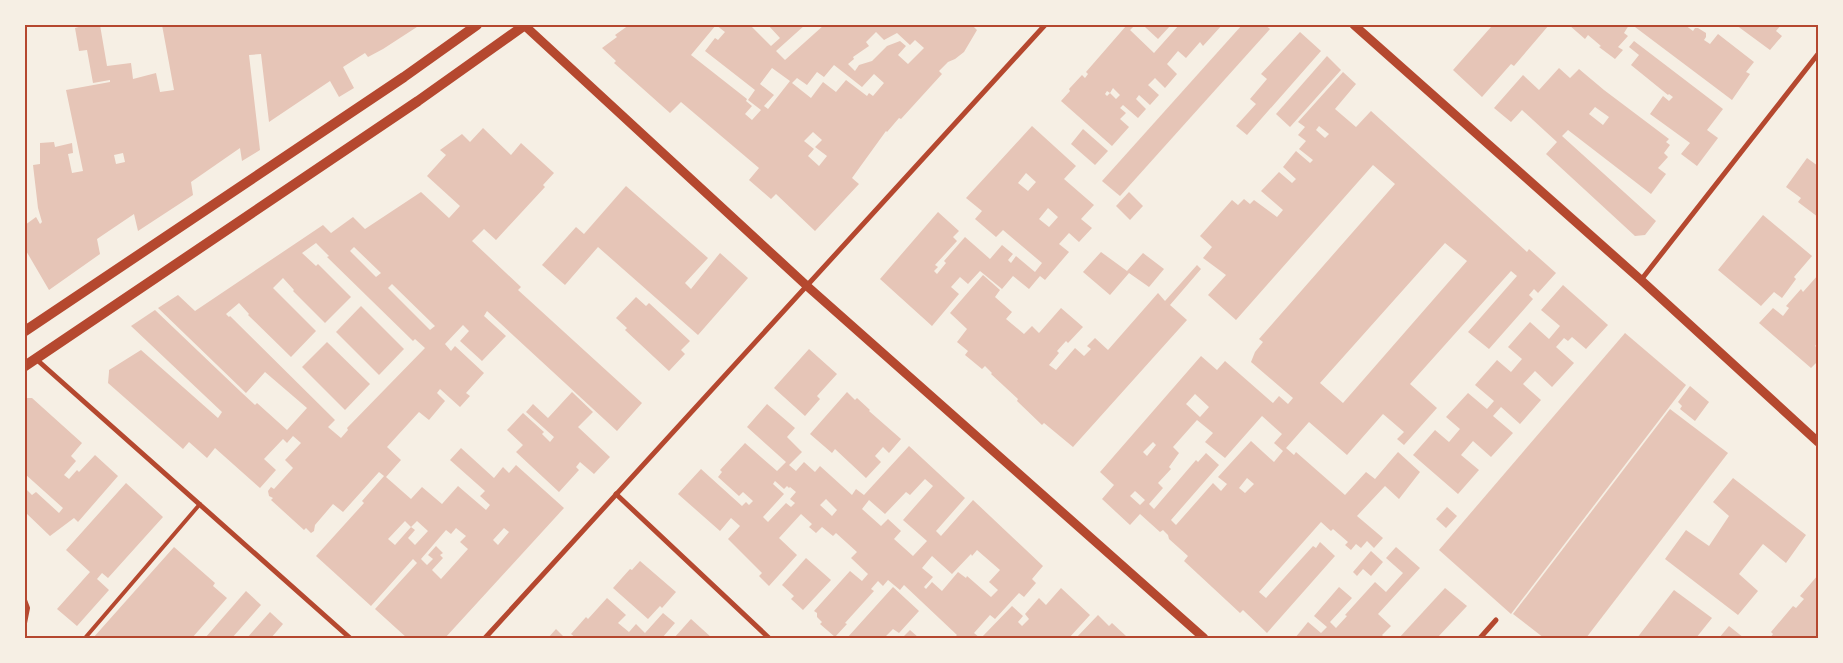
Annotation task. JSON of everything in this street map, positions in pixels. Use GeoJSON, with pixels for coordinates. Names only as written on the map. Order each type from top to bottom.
{"type":"FeatureCollection","features":[{"type":"Feature","properties":{"kind":"main road"},"geometry":{"type":"LineString","coordinates":[[25,331],[396,83],[477,25]]}},
{"type":"Feature","properties":{"kind":"main road"},"geometry":{"type":"LineString","coordinates":[[25,366],[418,101],[524,25]]}},
{"type":"Feature","properties":{"kind":"street"},"geometry":{"type":"LineString","coordinates":[[524,25],[807,286],[1204,638]]}},
{"type":"Feature","properties":{"kind":"street"},"geometry":{"type":"LineString","coordinates":[[484,638],[1045,25]]}},
{"type":"Feature","properties":{"kind":"street"},"geometry":{"type":"LineString","coordinates":[[1354,25],[1641,280],[1818,442]]}},
{"type":"Feature","properties":{"kind":"street"},"geometry":{"type":"LineString","coordinates":[[1641,280],[1818,54]]}},
{"type":"Feature","properties":{"kind":"street"},"geometry":{"type":"LineString","coordinates":[[36,359],[350,638]]}},
{"type":"Feature","properties":{"kind":"street"},"geometry":{"type":"LineString","coordinates":[[616,494],[769,638]]}},
{"type":"Feature","properties":{"kind":"street"},"geometry":{"type":"LineString","coordinates":[[1480,638],[1496,620]]}},
{"type":"Feature","properties":{"kind":"lane"},"geometry":{"type":"LineString","coordinates":[[85,638],[200,504]]}},
{"type":"Feature","properties":{"kind":"lane"},"geometry":{"type":"LineString","coordinates":[[25,600],[28,608],[25,623]]}},
{"type":"Feature","properties":{"kind":"building"},"geometry":{"type":"Polygon","coordinates":[[[86,25],[100,25],[107,66],[131,63],[133,79],[156,73],[160,92],[174,90],[162,25],[420,25],[383,49],[368,57],[365,53],[343,67],[354,88],[339,97],[330,81],[269,122],[261,54],[249,55],[260,150],[242,161],[240,148],[191,182],[193,195],[138,231],[134,214],[97,239],[100,254],[49,290],[25,249],[25,225],[36,217],[40,224],[42,222],[38,208],[33,165],[40,164],[40,143],[54,142],[55,147],[72,143],[73,153],[68,154],[72,173],[83,171],[66,90],[110,82],[110,80],[93,83],[87,50],[79,51],[75,28],[86,25]],[[123,153],[114,155],[116,164],[125,162],[123,153]]]}},
{"type":"Feature","properties":{"kind":"building"},"geometry":{"type":"Polygon","coordinates":[[[629,25],[716,25],[750,25],[771,46],[780,38],[768,25],[805,25],[776,51],[785,60],[824,25],[972,25],[977,30],[964,52],[948,62],[939,71],[942,74],[901,119],[899,118],[886,131],[852,178],[859,184],[815,231],[776,194],[771,199],[749,180],[759,168],[681,102],[670,113],[614,63],[616,61],[602,48],[617,37],[615,35],[629,25]],[[716,25],[691,55],[747,99],[746,101],[752,106],[745,114],[752,120],[761,110],[748,100],[755,90],[705,51],[715,38],[718,40],[725,32],[716,25]],[[876,32],[866,42],[869,46],[853,57],[854,59],[848,64],[855,71],[859,65],[872,61],[887,46],[900,41],[906,46],[898,55],[908,64],[924,48],[915,40],[910,45],[897,33],[884,40],[876,32]],[[834,65],[824,77],[817,72],[807,85],[797,78],[792,83],[811,98],[823,82],[836,92],[846,80],[867,96],[869,93],[873,96],[884,83],[874,74],[862,87],[834,65]],[[772,68],[760,84],[774,95],[764,106],[768,109],[790,81],[772,68]],[[813,132],[804,141],[814,149],[808,156],[819,166],[827,156],[815,147],[822,140],[813,132]]]}},
{"type":"Feature","properties":{"kind":"building"},"geometry":{"type":"Polygon","coordinates":[[[1135,25],[1130,30],[1154,53],[1179,25],[1222,25],[1203,46],[1200,42],[1186,58],[1178,51],[1167,64],[1177,74],[1165,88],[1155,78],[1148,85],[1159,95],[1150,105],[1139,95],[1136,99],[1146,109],[1138,118],[1123,105],[1120,108],[1126,113],[1120,119],[1129,127],[1112,146],[1061,101],[1082,75],[1085,78],[1088,74],[1086,72],[1126,26],[1135,25]],[[1113,88],[1110,93],[1116,99],[1120,95],[1113,88]]]}},
{"type":"Feature","properties":{"kind":"building"},"geometry":{"type":"Polygon","coordinates":[[[1147,25],[1171,25],[1158,39],[1145,27],[1147,25]]]}},
{"type":"Feature","properties":{"kind":"building"},"geometry":{"type":"Polygon","coordinates":[[[1242,25],[1265,25],[1270,29],[1120,196],[1102,181],[1242,25]]]}},
{"type":"Feature","properties":{"kind":"building"},"geometry":{"type":"Polygon","coordinates":[[[1489,25],[1549,25],[1514,66],[1511,64],[1482,97],[1453,70],[1491,27],[1489,25]]]}},
{"type":"Feature","properties":{"kind":"building"},"geometry":{"type":"Polygon","coordinates":[[[1569,25],[1629,25],[1624,33],[1628,36],[1618,47],[1623,50],[1615,59],[1599,47],[1601,46],[1588,35],[1585,39],[1569,25]]]}},
{"type":"Feature","properties":{"kind":"building"},"geometry":{"type":"Polygon","coordinates":[[[1637,25],[1685,25],[1693,31],[1695,28],[1698,28],[1706,33],[1704,40],[1710,44],[1718,34],[1754,62],[1746,72],[1750,74],[1732,100],[1635,27],[1637,25]]]}},
{"type":"Feature","properties":{"kind":"building"},"geometry":{"type":"Polygon","coordinates":[[[1736,25],[1781,25],[1776,31],[1782,36],[1770,50],[1736,25]]]}},
{"type":"Feature","properties":{"kind":"building"},"geometry":{"type":"Polygon","coordinates":[[[1300,32],[1321,51],[1247,135],[1236,126],[1256,104],[1250,99],[1267,79],[1261,74],[1300,32]]]}},
{"type":"Feature","properties":{"kind":"building"},"geometry":{"type":"Polygon","coordinates":[[[1634,41],[1723,109],[1707,130],[1718,138],[1697,166],[1681,154],[1690,143],[1650,114],[1663,96],[1669,101],[1673,97],[1631,65],[1639,55],[1629,47],[1634,41]]]}},
{"type":"Feature","properties":{"kind":"building"},"geometry":{"type":"Polygon","coordinates":[[[1327,56],[1341,70],[1290,127],[1276,114],[1327,56]]]}},
{"type":"Feature","properties":{"kind":"building"},"geometry":{"type":"Polygon","coordinates":[[[1559,68],[1570,78],[1579,69],[1669,139],[1666,142],[1670,145],[1664,153],[1668,157],[1658,168],[1666,174],[1651,194],[1568,130],[1562,136],[1656,221],[1645,235],[1635,236],[1546,154],[1557,142],[1522,110],[1511,122],[1494,108],[1523,75],[1539,90],[1559,68]],[[1595,107],[1589,114],[1603,125],[1609,117],[1595,107]]]}},
{"type":"Feature","properties":{"kind":"building"},"geometry":{"type":"Polygon","coordinates":[[[1343,72],[1356,84],[1335,109],[1356,127],[1371,111],[1527,252],[1529,249],[1556,273],[1538,293],[1534,289],[1529,295],[1533,299],[1489,349],[1468,332],[1517,276],[1511,271],[1410,384],[1437,408],[1404,445],[1397,439],[1404,432],[1383,414],[1347,455],[1309,422],[1286,448],[1294,455],[1296,452],[1345,495],[1366,472],[1375,479],[1398,452],[1420,472],[1399,499],[1385,486],[1357,516],[1383,538],[1374,548],[1367,541],[1361,548],[1356,544],[1351,550],[1345,545],[1348,542],[1333,529],[1331,531],[1321,522],[1259,592],[1266,598],[1313,546],[1316,548],[1320,542],[1335,556],[1267,633],[1243,610],[1240,613],[1184,561],[1188,556],[1169,539],[1163,530],[1160,532],[1140,514],[1130,525],[1102,499],[1114,485],[1100,472],[1201,356],[1217,370],[1225,361],[1273,403],[1279,396],[1288,404],[1293,398],[1251,362],[1255,352],[1263,342],[1259,339],[1395,184],[1373,165],[1236,320],[1208,295],[1226,275],[1203,258],[1212,247],[1200,236],[1232,200],[1238,205],[1244,199],[1250,204],[1254,200],[1277,217],[1283,210],[1261,191],[1279,172],[1292,183],[1296,179],[1283,167],[1296,151],[1310,163],[1313,160],[1299,149],[1306,141],[1298,135],[1305,127],[1298,122],[1343,72]],[[1319,126],[1316,130],[1325,138],[1329,134],[1319,126]],[[1445,243],[1320,383],[1343,403],[1467,261],[1445,243]],[[1195,394],[1186,404],[1200,417],[1209,407],[1195,394]],[[1262,416],[1225,458],[1205,442],[1213,433],[1197,420],[1173,447],[1179,453],[1169,467],[1171,469],[1158,483],[1163,488],[1149,504],[1154,509],[1196,460],[1198,462],[1206,453],[1219,465],[1171,520],[1176,525],[1213,483],[1221,491],[1227,484],[1218,477],[1251,441],[1274,462],[1283,451],[1274,443],[1282,434],[1262,416]],[[1153,442],[1143,452],[1147,456],[1156,445],[1153,442]],[[1247,478],[1239,488],[1245,493],[1254,484],[1247,478]],[[1135,491],[1130,496],[1140,505],[1145,500],[1135,491]]]}},
{"type":"Feature","properties":{"kind":"building"},"geometry":{"type":"Polygon","coordinates":[[[1032,126],[1076,166],[1064,179],[1094,205],[1081,219],[1092,228],[1079,242],[1069,233],[1059,244],[1069,252],[1045,280],[1040,276],[1029,289],[1013,276],[1002,289],[980,271],[968,284],[960,277],[951,287],[959,294],[932,326],[880,279],[938,212],[959,231],[953,237],[957,241],[935,265],[938,267],[934,271],[937,274],[946,263],[944,261],[965,237],[990,259],[1002,245],[1013,254],[1008,260],[1011,263],[1016,256],[1035,272],[1042,263],[1003,230],[996,237],[975,219],[982,211],[966,198],[1032,126]],[[1026,173],[1018,183],[1028,191],[1036,182],[1026,173]],[[1048,208],[1039,219],[1049,227],[1058,217],[1048,208]]]}},
{"type":"Feature","properties":{"kind":"building"},"geometry":{"type":"Polygon","coordinates":[[[483,128],[511,155],[521,143],[554,173],[543,185],[545,187],[496,240],[484,229],[472,241],[521,287],[518,290],[642,403],[617,431],[487,311],[484,316],[506,336],[482,361],[460,341],[469,331],[463,325],[445,344],[451,351],[455,346],[484,373],[466,393],[470,396],[460,407],[440,389],[437,393],[445,401],[429,420],[419,412],[387,447],[401,460],[386,477],[411,499],[422,487],[442,504],[458,486],[486,510],[490,505],[480,496],[485,491],[450,460],[461,448],[494,478],[503,467],[509,473],[516,465],[564,508],[445,638],[407,638],[375,609],[417,563],[413,559],[371,606],[316,556],[364,503],[362,501],[384,476],[379,472],[343,512],[333,504],[315,525],[314,531],[311,533],[306,528],[304,530],[271,500],[273,498],[269,496],[268,491],[271,487],[274,489],[293,468],[285,460],[301,443],[293,436],[287,443],[283,439],[264,459],[276,470],[260,488],[215,448],[207,458],[189,442],[183,449],[108,383],[109,370],[141,350],[218,418],[222,412],[131,326],[155,310],[255,405],[257,403],[287,430],[307,408],[265,372],[246,393],[158,308],[178,295],[195,311],[323,225],[331,233],[353,217],[365,229],[421,192],[449,218],[460,206],[427,176],[446,155],[440,150],[462,134],[470,142],[483,128]],[[316,243],[302,253],[316,266],[318,264],[351,297],[325,323],[293,291],[283,278],[273,288],[316,331],[291,357],[248,315],[239,303],[226,314],[335,420],[328,427],[341,438],[348,430],[347,428],[425,348],[415,339],[413,341],[327,257],[329,256],[316,243]],[[354,247],[350,251],[376,277],[381,273],[354,247]],[[392,284],[388,288],[430,330],[435,326],[392,284]],[[405,521],[388,539],[395,545],[411,527],[405,521]],[[417,521],[411,527],[415,530],[408,538],[415,545],[428,531],[417,521]],[[456,528],[451,534],[446,530],[421,559],[427,565],[433,559],[428,555],[436,546],[443,553],[440,555],[443,558],[432,570],[441,579],[468,549],[460,542],[466,536],[456,528]],[[504,528],[493,540],[498,545],[509,532],[504,528]]]}},
{"type":"Feature","properties":{"kind":"building"},"geometry":{"type":"Polygon","coordinates":[[[1083,129],[1108,151],[1095,165],[1071,144],[1083,129]]]}},
{"type":"Feature","properties":{"kind":"building"},"geometry":{"type":"Polygon","coordinates":[[[1807,158],[1818,166],[1818,217],[1798,202],[1801,198],[1786,187],[1807,158]]]}},
{"type":"Feature","properties":{"kind":"building"},"geometry":{"type":"Polygon","coordinates":[[[626,186],[708,258],[685,283],[691,289],[720,253],[748,278],[698,335],[598,247],[565,285],[542,265],[576,227],[584,234],[626,186]]]}},
{"type":"Feature","properties":{"kind":"building"},"geometry":{"type":"Polygon","coordinates":[[[1129,192],[1143,206],[1130,220],[1116,206],[1129,192]]]}},
{"type":"Feature","properties":{"kind":"building"},"geometry":{"type":"Polygon","coordinates":[[[1763,215],[1812,256],[1794,277],[1796,279],[1782,298],[1774,292],[1761,306],[1718,270],[1763,215]]]}},
{"type":"Feature","properties":{"kind":"building"},"geometry":{"type":"Polygon","coordinates":[[[1101,252],[1127,271],[1143,253],[1164,269],[1149,287],[1129,273],[1110,295],[1083,272],[1101,252]]]}},
{"type":"Feature","properties":{"kind":"building"},"geometry":{"type":"Polygon","coordinates":[[[1197,265],[1201,269],[1170,305],[1187,320],[1073,447],[1044,423],[1042,425],[985,366],[982,369],[965,355],[968,351],[957,342],[967,329],[950,313],[983,275],[1000,290],[995,297],[1012,312],[1006,319],[1024,334],[1032,326],[1039,333],[1061,308],[1083,327],[1068,343],[1066,341],[1057,351],[1059,353],[1049,365],[1056,370],[1075,348],[1084,356],[1091,349],[1087,346],[1095,338],[1108,350],[1158,293],[1165,301],[1197,265]]]}},
{"type":"Feature","properties":{"kind":"building"},"geometry":{"type":"Polygon","coordinates":[[[1818,275],[1818,343],[1815,346],[1818,348],[1818,361],[1811,368],[1759,323],[1773,308],[1783,316],[1789,308],[1786,306],[1801,289],[1803,292],[1818,275]]]}},
{"type":"Feature","properties":{"kind":"building"},"geometry":{"type":"Polygon","coordinates":[[[1563,285],[1608,325],[1586,349],[1572,337],[1568,341],[1564,338],[1556,347],[1574,363],[1552,387],[1535,371],[1523,384],[1541,400],[1520,424],[1501,407],[1493,416],[1513,433],[1491,457],[1473,441],[1461,455],[1479,470],[1458,494],[1413,455],[1435,430],[1449,442],[1460,429],[1446,417],[1468,393],[1487,409],[1494,401],[1475,385],[1497,360],[1511,372],[1522,359],[1508,347],[1530,322],[1549,339],[1560,326],[1541,310],[1563,285]]]}},
{"type":"Feature","properties":{"kind":"building"},"geometry":{"type":"Polygon","coordinates":[[[636,297],[646,306],[649,303],[690,341],[681,350],[685,354],[669,371],[625,330],[627,328],[616,318],[636,297]]]}},
{"type":"Feature","properties":{"kind":"building"},"geometry":{"type":"Polygon","coordinates":[[[361,306],[404,349],[379,375],[336,332],[361,306]]]}},
{"type":"Feature","properties":{"kind":"building"},"geometry":{"type":"Polygon","coordinates":[[[1625,333],[1686,385],[1511,614],[1439,550],[1625,333]]]}},
{"type":"Feature","properties":{"kind":"building"},"geometry":{"type":"Polygon","coordinates":[[[327,342],[370,384],[345,410],[302,367],[327,342]]]}},
{"type":"Feature","properties":{"kind":"building"},"geometry":{"type":"Polygon","coordinates":[[[809,349],[837,374],[817,396],[820,399],[805,416],[774,388],[809,349]]]}},
{"type":"Feature","properties":{"kind":"building"},"geometry":{"type":"Polygon","coordinates":[[[1690,386],[1709,402],[1695,421],[1680,409],[1682,406],[1678,402],[1690,386]]]}},
{"type":"Feature","properties":{"kind":"building"},"geometry":{"type":"Polygon","coordinates":[[[572,392],[593,412],[578,427],[610,457],[594,474],[580,462],[576,467],[579,470],[559,492],[516,452],[523,445],[507,430],[523,413],[544,432],[542,434],[550,442],[554,437],[526,412],[533,404],[548,418],[572,392]]]}},
{"type":"Feature","properties":{"kind":"building"},"geometry":{"type":"Polygon","coordinates":[[[847,392],[855,400],[857,398],[901,439],[889,453],[883,447],[875,456],[881,462],[866,478],[835,449],[832,453],[810,434],[847,392]]]}},
{"type":"Feature","properties":{"kind":"building"},"geometry":{"type":"Polygon","coordinates":[[[25,398],[32,398],[82,443],[71,456],[76,461],[64,475],[69,479],[77,470],[79,472],[95,455],[118,476],[78,522],[74,518],[50,536],[25,512],[25,488],[32,495],[36,492],[59,513],[63,508],[25,474],[25,398]]]}},
{"type":"Feature","properties":{"kind":"building"},"geometry":{"type":"Polygon","coordinates":[[[767,404],[795,428],[787,437],[802,452],[789,465],[796,471],[804,462],[815,472],[820,466],[852,495],[856,489],[864,495],[909,446],[965,498],[936,531],[941,536],[973,500],[1043,566],[1032,579],[1036,583],[1024,597],[1019,593],[995,619],[990,615],[974,633],[980,638],[954,638],[957,635],[904,585],[900,590],[888,580],[883,586],[878,581],[871,589],[874,591],[835,637],[820,624],[822,622],[814,611],[850,571],[862,581],[868,574],[851,558],[857,552],[836,533],[833,536],[822,527],[816,533],[809,527],[812,524],[801,514],[779,538],[797,555],[769,586],[759,576],[762,573],[728,539],[740,526],[731,518],[720,531],[678,494],[701,469],[742,506],[746,502],[749,505],[753,501],[743,492],[739,496],[718,477],[722,472],[720,470],[745,443],[777,471],[786,462],[747,427],[767,404]],[[925,479],[910,495],[906,492],[885,514],[869,500],[862,509],[881,526],[888,519],[901,531],[894,539],[913,556],[927,541],[903,520],[933,486],[925,479]],[[775,481],[773,484],[784,494],[763,517],[768,522],[786,503],[791,507],[795,503],[790,499],[796,492],[787,486],[784,489],[775,481]],[[826,499],[820,505],[832,516],[837,510],[826,499]],[[977,550],[972,556],[971,554],[952,574],[932,556],[922,568],[933,577],[924,587],[926,589],[932,582],[942,591],[958,572],[966,578],[967,576],[991,597],[998,590],[989,582],[1000,570],[977,550]]]}},
{"type":"Feature","properties":{"kind":"building"},"geometry":{"type":"Polygon","coordinates":[[[1670,409],[1728,453],[1586,638],[1544,638],[1513,614],[1670,409]]]}},
{"type":"Feature","properties":{"kind":"building"},"geometry":{"type":"Polygon","coordinates":[[[1733,478],[1806,535],[1786,563],[1763,544],[1739,574],[1758,591],[1738,615],[1665,559],[1686,530],[1709,546],[1729,516],[1713,502],[1733,478]]]}},
{"type":"Feature","properties":{"kind":"building"},"geometry":{"type":"Polygon","coordinates":[[[126,483],[163,517],[108,578],[102,573],[97,579],[109,590],[77,626],[57,609],[90,572],[66,550],[126,483]]]}},
{"type":"Feature","properties":{"kind":"building"},"geometry":{"type":"Polygon","coordinates":[[[1447,507],[1457,516],[1446,528],[1436,519],[1447,507]]]}},
{"type":"Feature","properties":{"kind":"building"},"geometry":{"type":"Polygon","coordinates":[[[174,547],[215,583],[213,586],[227,598],[192,638],[93,638],[174,547]]]}},
{"type":"Feature","properties":{"kind":"building"},"geometry":{"type":"Polygon","coordinates":[[[1396,547],[1420,568],[1378,614],[1391,626],[1382,635],[1385,638],[1295,638],[1308,622],[1321,633],[1327,627],[1314,616],[1339,587],[1352,598],[1330,622],[1336,628],[1347,616],[1345,615],[1375,582],[1386,592],[1403,573],[1386,558],[1396,547]]]}},
{"type":"Feature","properties":{"kind":"building"},"geometry":{"type":"Polygon","coordinates":[[[1371,551],[1383,562],[1371,576],[1363,569],[1357,576],[1353,572],[1371,551]]]}},
{"type":"Feature","properties":{"kind":"building"},"geometry":{"type":"Polygon","coordinates":[[[806,558],[831,580],[803,610],[791,599],[794,596],[782,585],[806,558]]]}},
{"type":"Feature","properties":{"kind":"building"},"geometry":{"type":"Polygon","coordinates":[[[640,561],[676,592],[662,608],[660,606],[648,619],[613,588],[640,561]]]}},
{"type":"Feature","properties":{"kind":"building"},"geometry":{"type":"Polygon","coordinates":[[[1818,575],[1818,638],[1770,638],[1773,634],[1771,632],[1793,606],[1796,608],[1804,599],[1800,596],[1818,575]]]}},
{"type":"Feature","properties":{"kind":"building"},"geometry":{"type":"Polygon","coordinates":[[[893,587],[919,611],[899,633],[893,629],[886,636],[888,638],[847,638],[893,587]]]}},
{"type":"Feature","properties":{"kind":"building"},"geometry":{"type":"Polygon","coordinates":[[[1061,588],[1090,615],[1069,638],[981,638],[1012,606],[1023,616],[1018,622],[1022,626],[1029,619],[1025,614],[1039,598],[1046,605],[1061,588]]]}},
{"type":"Feature","properties":{"kind":"building"},"geometry":{"type":"Polygon","coordinates":[[[1445,588],[1467,606],[1437,638],[1399,638],[1445,588]]]}},
{"type":"Feature","properties":{"kind":"building"},"geometry":{"type":"Polygon","coordinates":[[[1674,590],[1712,618],[1696,638],[1637,638],[1674,590]]]}},
{"type":"Feature","properties":{"kind":"building"},"geometry":{"type":"Polygon","coordinates":[[[246,591],[261,605],[232,638],[205,638],[246,591]]]}},
{"type":"Feature","properties":{"kind":"building"},"geometry":{"type":"Polygon","coordinates":[[[607,598],[626,615],[618,623],[629,632],[636,624],[645,633],[663,613],[675,623],[662,638],[576,638],[571,634],[607,598]]]}},
{"type":"Feature","properties":{"kind":"building"},"geometry":{"type":"Polygon","coordinates":[[[270,612],[283,624],[271,638],[247,638],[270,612]]]}},
{"type":"Feature","properties":{"kind":"building"},"geometry":{"type":"Polygon","coordinates":[[[1098,615],[1109,626],[1112,623],[1126,636],[1124,638],[1076,638],[1098,615]]]}},
{"type":"Feature","properties":{"kind":"building"},"geometry":{"type":"Polygon","coordinates":[[[691,619],[712,638],[674,638],[691,619]]]}},
{"type":"Feature","properties":{"kind":"building"},"geometry":{"type":"Polygon","coordinates":[[[1729,626],[1744,638],[1719,638],[1729,626]]]}},
{"type":"Feature","properties":{"kind":"building"},"geometry":{"type":"Polygon","coordinates":[[[556,629],[565,638],[548,638],[556,629]]]}},
{"type":"Feature","properties":{"kind":"building"},"geometry":{"type":"Polygon","coordinates":[[[910,630],[919,638],[902,638],[910,630]]]}}]}
